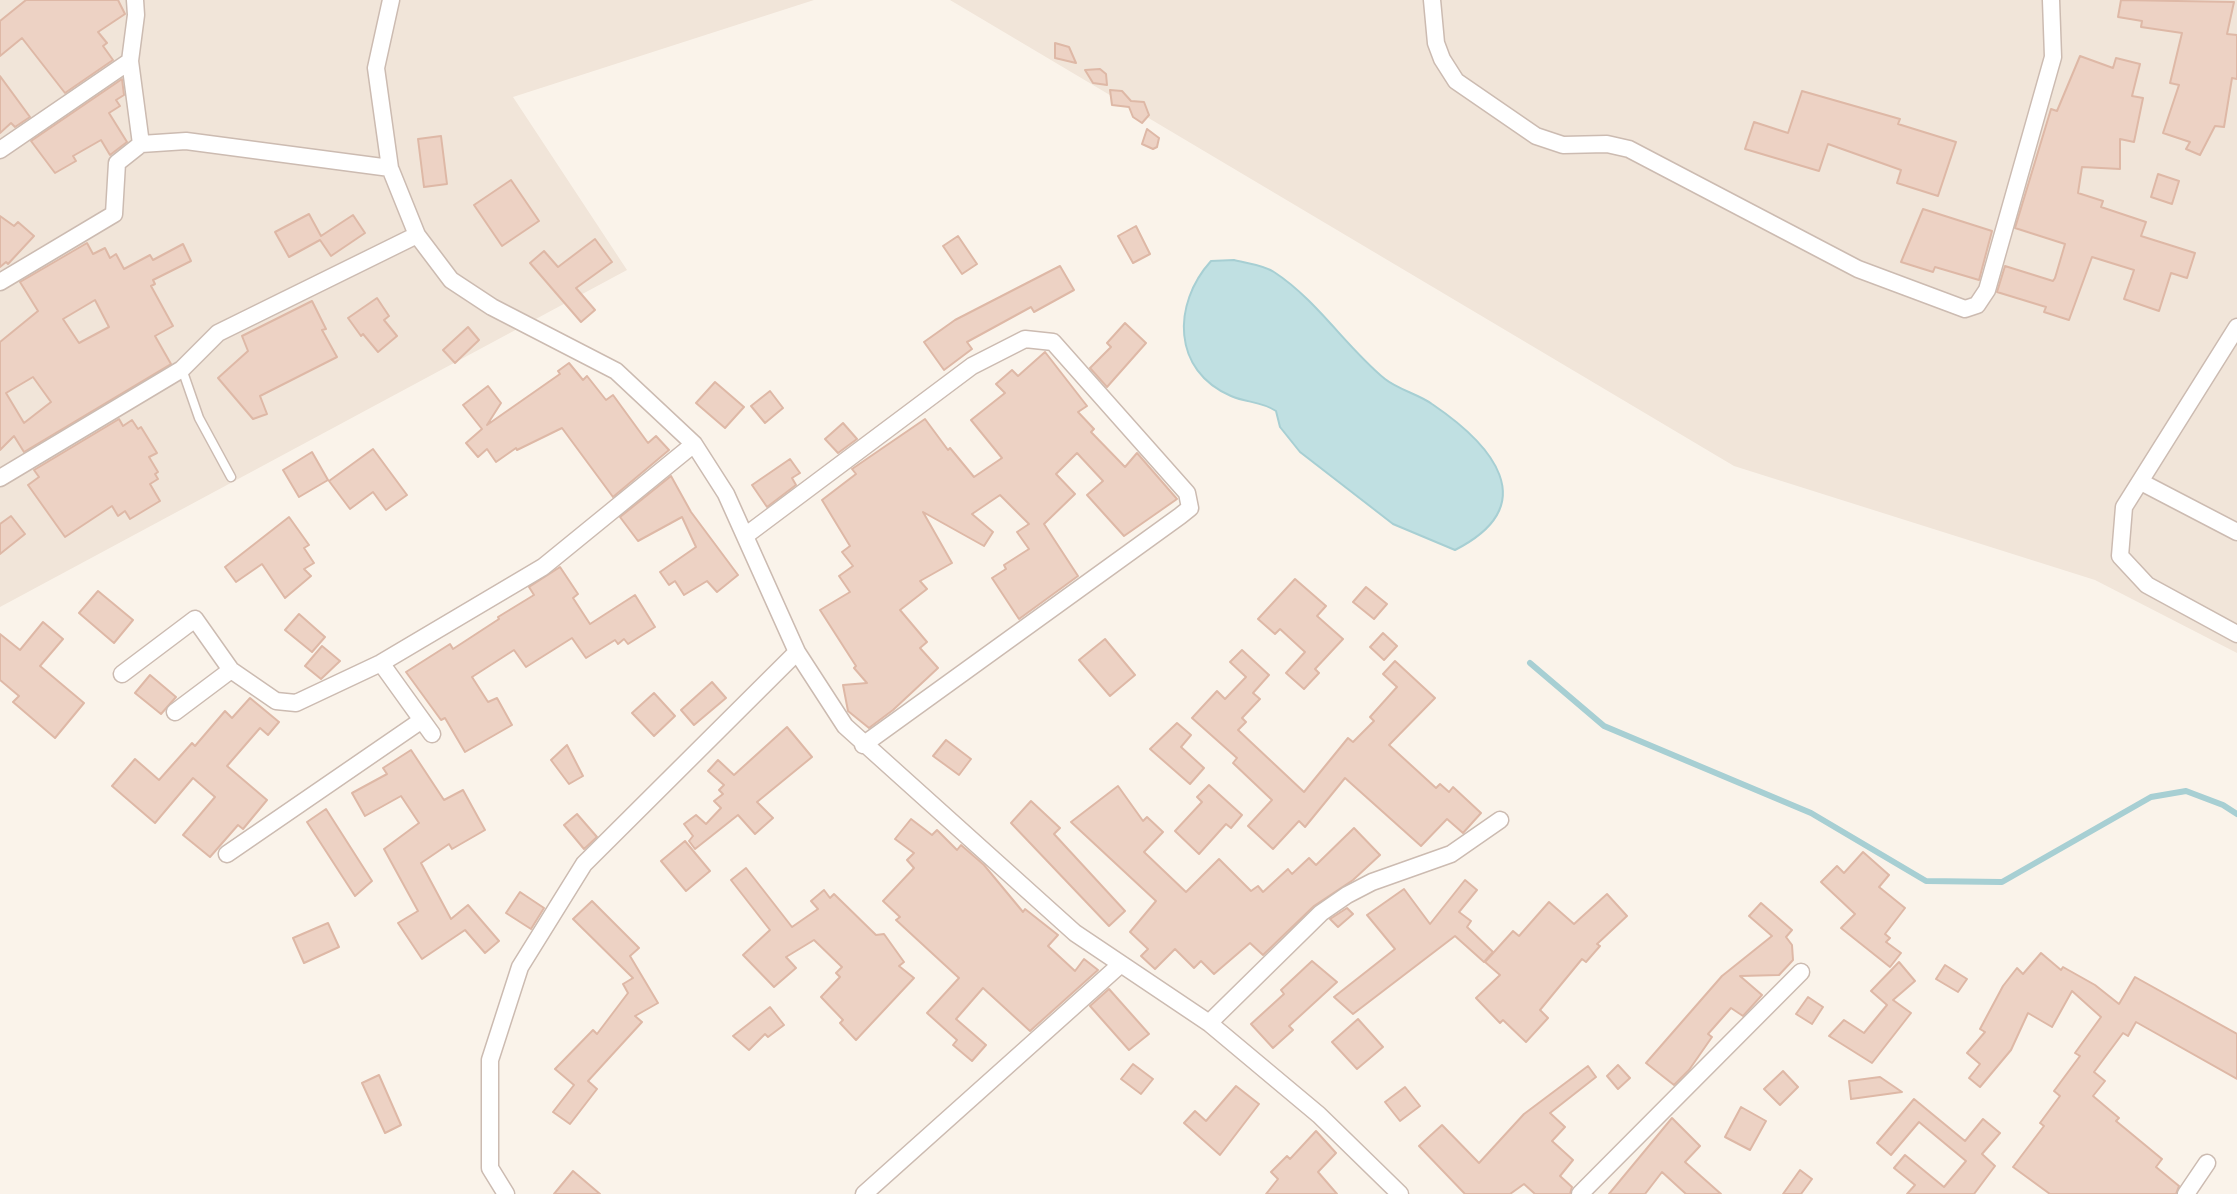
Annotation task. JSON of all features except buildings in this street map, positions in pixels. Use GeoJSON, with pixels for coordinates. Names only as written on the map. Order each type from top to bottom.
{"type":"FeatureCollection","features":[{"type":"Feature","properties":{"kind":"street"},"geometry":{"type":"LineString","coordinates":[[135,0],[136,15],[130,61],[141,144]]}},
{"type":"Feature","properties":{"kind":"street"},"geometry":{"type":"LineString","coordinates":[[391,0],[376,68],[390,168],[417,235],[451,280],[492,307],[616,372],[694,444],[726,494],[797,652],[845,726],[1074,933],[1209,1023],[1319,1115],[1400,1194]]}},
{"type":"Feature","properties":{"kind":"street"},"geometry":{"type":"LineString","coordinates":[[1432,0],[1436,43],[1441,60],[1456,80],[1536,136],[1563,145],[1607,144],[1629,149],[1858,269],[1965,309],[1977,305],[1987,290],[2053,57],[2051,0]]}},
{"type":"Feature","properties":{"kind":"street"},"geometry":{"type":"LineString","coordinates":[[0,150],[130,61]]}},
{"type":"Feature","properties":{"kind":"street"},"geometry":{"type":"LineString","coordinates":[[0,282],[114,214],[117,163],[141,144],[186,141],[390,168]]}},
{"type":"Feature","properties":{"kind":"street"},"geometry":{"type":"LineString","coordinates":[[0,478],[182,369],[218,333],[417,235]]}},
{"type":"Feature","properties":{"kind":"street"},"geometry":{"type":"LineString","coordinates":[[2237,327],[2124,507],[2120,556],[2147,585],[2237,634]]}},
{"type":"Feature","properties":{"kind":"street"},"geometry":{"type":"LineString","coordinates":[[745,536],[972,366],[1026,339],[1053,342],[1187,493],[1190,508],[1180,516],[863,745]]}},
{"type":"Feature","properties":{"kind":"street"},"geometry":{"type":"LineString","coordinates":[[122,674],[195,619],[231,670],[276,701],[286,704],[306,700],[381,663],[543,567],[694,444]]}},
{"type":"Feature","properties":{"kind":"street"},"geometry":{"type":"LineString","coordinates":[[2141,482],[2237,532]]}},
{"type":"Feature","properties":{"kind":"street"},"geometry":{"type":"LineString","coordinates":[[506,1194],[490,1168],[490,1060],[520,967],[584,864],[797,652]]}},
{"type":"Feature","properties":{"kind":"street"},"geometry":{"type":"LineString","coordinates":[[227,854],[427,727],[381,663]]}},
{"type":"Feature","properties":{"kind":"street"},"geometry":{"type":"LineString","coordinates":[[175,712],[231,670]]}},
{"type":"Feature","properties":{"kind":"street"},"geometry":{"type":"LineString","coordinates":[[1209,1023],[1321,914],[1347,895],[1373,882],[1451,853],[1500,820]]}},
{"type":"Feature","properties":{"kind":"street"},"geometry":{"type":"LineString","coordinates":[[864,1194],[1121,964]]}},
{"type":"Feature","properties":{"kind":"street"},"geometry":{"type":"LineString","coordinates":[[1580,1194],[1801,972]]}},
{"type":"Feature","properties":{"kind":"street"},"geometry":{"type":"LineString","coordinates":[[2186,1194],[2207,1163]]}},
{"type":"Feature","properties":{"kind":"lane"},"geometry":{"type":"LineString","coordinates":[[182,369],[199,418],[231,477]]}},
{"type":"Feature","properties":{"kind":"shaded area"},"geometry":{"type":"Polygon","coordinates":[[[0,0],[814,0],[513,97],[627,270],[0,607],[0,0]]]}},
{"type":"Feature","properties":{"kind":"shaded area"},"geometry":{"type":"Polygon","coordinates":[[[950,0],[2237,0],[2237,653],[2095,580],[1734,466],[950,0]]]}},
{"type":"Feature","properties":{"kind":"water"},"geometry":{"type":"Polygon","coordinates":[[[1234,260],[1265,268],[1290,283],[1385,379],[1432,404],[1473,437],[1489,456],[1499,475],[1503,494],[1498,513],[1482,532],[1455,550],[1393,524],[1300,452],[1280,427],[1276,411],[1265,405],[1231,396],[1212,385],[1198,370],[1188,354],[1184,335],[1189,297],[1198,278],[1211,261],[1234,260]]]}},
{"type":"Feature","properties":{"kind":"waterway"},"geometry":{"type":"LineString","coordinates":[[1530,663],[1604,726],[1811,813],[1926,881],[2002,882],[2151,797],[2186,791],[2223,805],[2237,814]]}}]}
